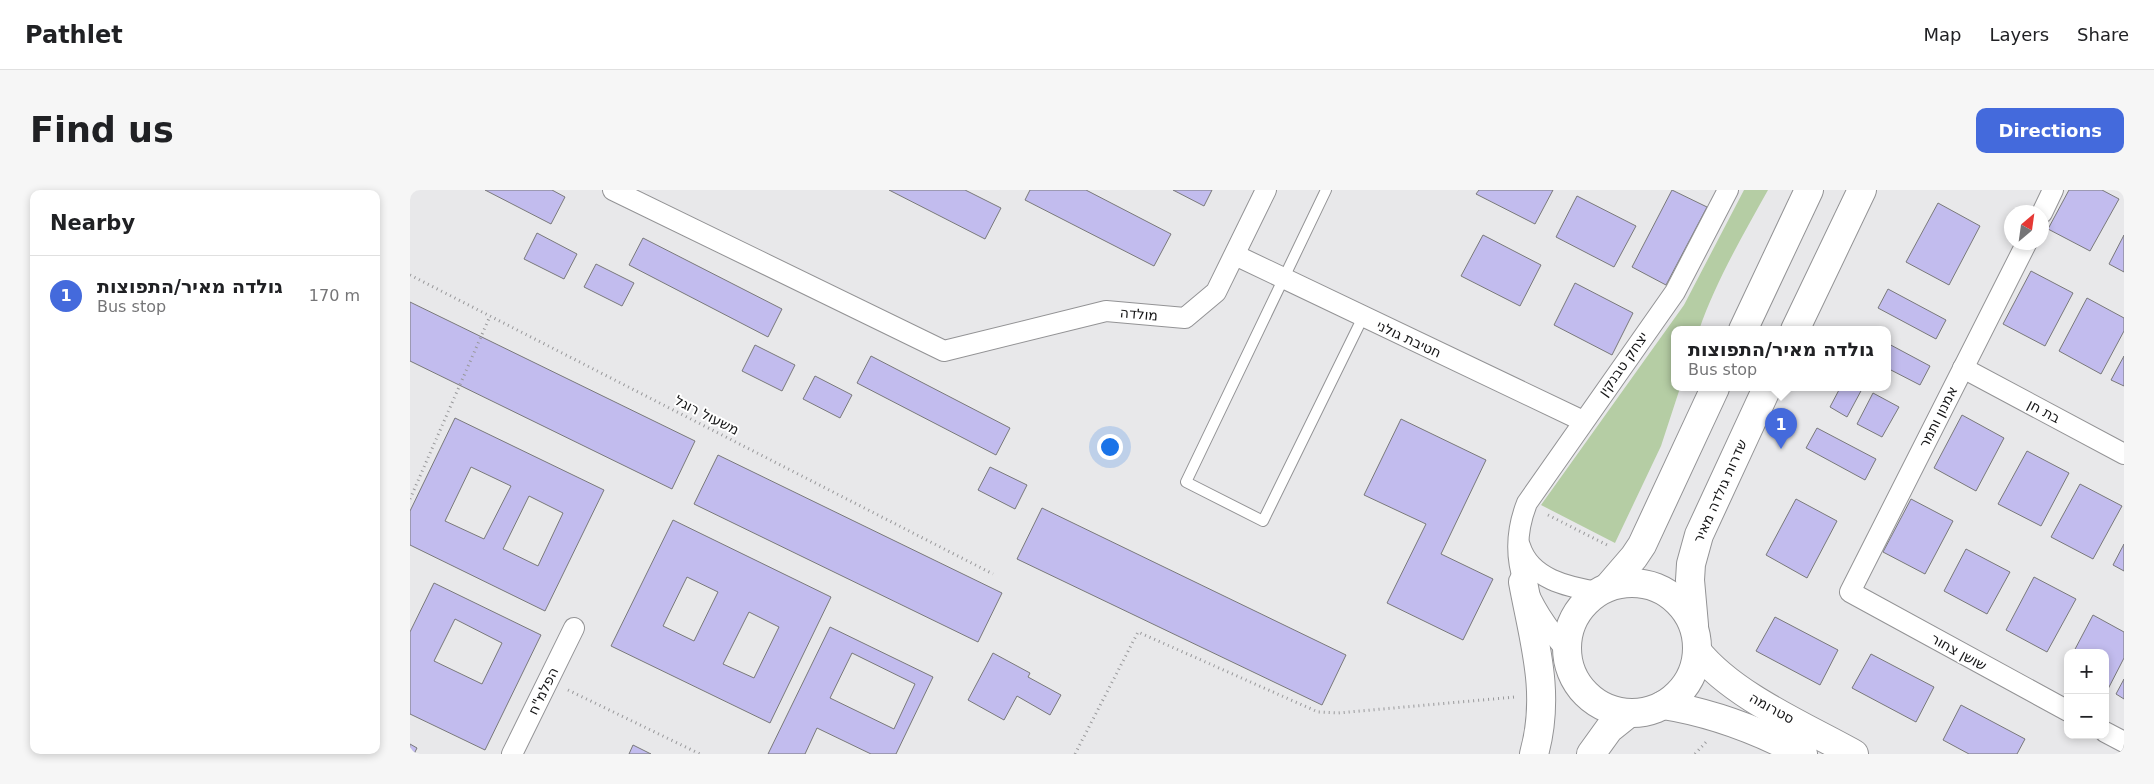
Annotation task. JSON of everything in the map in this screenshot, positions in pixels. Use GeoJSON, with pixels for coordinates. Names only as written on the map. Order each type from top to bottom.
{"type":"FeatureCollection","features":[{"type":"Feature","properties":{"kind":"main road"},"geometry":{"type":"LineString","coordinates":[[1744,326],[1809,190]]}},
{"type":"Feature","properties":{"kind":"main road"},"geometry":{"type":"LineString","coordinates":[[1797,326],[1862,190]]}},
{"type":"Feature","properties":{"kind":"main road"},"geometry":{"type":"LineString","coordinates":[[1534,754],[1560,701],[1568,660],[1568,634],[1574,617],[1584,603],[1603,589],[1634,557],[1642,545],[1714,391]]}},
{"type":"Feature","properties":{"kind":"main road","name":"שדרות גולדה מאיר"},"geometry":{"type":"LineString","coordinates":[[1696,640],[1690,580],[1691,564],[1699,535],[1766,391]]}},
{"type":"Feature","properties":{"kind":"main road"},"geometry":{"type":"LineString","coordinates":[[1523,582],[1539,656],[1543,694],[1542,717],[1534,754]]}},
{"type":"Feature","properties":{"kind":"main road"},"geometry":{"type":"LineString","coordinates":[[1568,660],[1581,688],[1588,696],[1607,708],[1629,713],[1647,711],[1671,700],[1685,686],[1694,670],[1696,640],[1686,610],[1670,595],[1661,589],[1641,583],[1623,583],[1603,589]]}},
{"type":"Feature","properties":{"kind":"main road","name":"סטרומה"},"geometry":{"type":"LineString","coordinates":[[1696,640],[1708,665],[1733,686],[1854,754]]}},
{"type":"Feature","properties":{"kind":"main road","name":"סטרומה"},"geometry":{"type":"LineString","coordinates":[[1663,705],[1708,714],[1739,724],[1767,735],[1803,754]]}},
{"type":"Feature","properties":{"kind":"main road"},"geometry":{"type":"LineString","coordinates":[[1591,754],[1609,729],[1629,713]]}},
{"type":"Feature","properties":{"kind":"street","name":"מולדה"},"geometry":{"type":"LineString","coordinates":[[613,190],[944,351],[1106,311],[1185,318],[1216,292],[1266,190]]}},
{"type":"Feature","properties":{"kind":"street","name":"יצחק טבנקין"},"geometry":{"type":"LineString","coordinates":[[1568,660],[1536,611],[1523,582],[1519,562],[1518,536],[1520,519],[1527,503],[1675,292],[1728,190]]}},
{"type":"Feature","properties":{"kind":"street"},"geometry":{"type":"LineString","coordinates":[[2046,205],[2053,190]]}},
{"type":"Feature","properties":{"kind":"street","name":"אמנון ותמר"},"geometry":{"type":"LineString","coordinates":[[1850,592],[2023,250]]}},
{"type":"Feature","properties":{"kind":"street","name":"חטיבת גולני"},"geometry":{"type":"LineString","coordinates":[[1235,255],[1583,421]]}},
{"type":"Feature","properties":{"kind":"street","name":"בת חן"},"geometry":{"type":"LineString","coordinates":[[1963,368],[2124,454]]}},
{"type":"Feature","properties":{"kind":"street"},"geometry":{"type":"LineString","coordinates":[[1518,536],[1525,558],[1542,575],[1566,586],[1603,589]]}},
{"type":"Feature","properties":{"kind":"street","name":"שושן צחור"},"geometry":{"type":"LineString","coordinates":[[1850,592],[2064,709]]}},
{"type":"Feature","properties":{"kind":"street","name":"הפלמ\"ח"},"geometry":{"type":"LineString","coordinates":[[512,754],[574,628]]}},
{"type":"Feature","properties":{"kind":"street"},"geometry":{"type":"LineString","coordinates":[[2109,734],[2124,742]]}},
{"type":"Feature","properties":{"kind":"lane"},"geometry":{"type":"LineString","coordinates":[[1326,190],[1286,278],[1186,482],[1264,521],[1363,317]]}},
{"type":"Feature","properties":{"kind":"path","name":"משעול רוגל"},"geometry":{"type":"LineString","coordinates":[[410,275],[994,574]]}},
{"type":"Feature","properties":{"kind":"path"},"geometry":{"type":"LineString","coordinates":[[410,499],[490,316]]}},
{"type":"Feature","properties":{"kind":"path"},"geometry":{"type":"LineString","coordinates":[[1547,514],[1612,548]]}},
{"type":"Feature","properties":{"kind":"path"},"geometry":{"type":"LineString","coordinates":[[1074,754],[1138,632],[1318,712],[1338,713],[1543,694]]}},
{"type":"Feature","properties":{"kind":"path"},"geometry":{"type":"LineString","coordinates":[[548,680],[700,754]]}},
{"type":"Feature","properties":{"kind":"green space"},"geometry":{"type":"Polygon","coordinates":[[[1744,190],[1768,190],[1722,276],[1701,326],[1671,326],[1671,391],[1679,391],[1661,446],[1615,543],[1541,505],[1684,305],[1744,190]]]}},
{"type":"Feature","properties":{"kind":"building"},"geometry":{"type":"Polygon","coordinates":[[[485,190],[552,190],[565,197],[551,224],[485,190]]]}},
{"type":"Feature","properties":{"kind":"building"},"geometry":{"type":"Polygon","coordinates":[[[889,190],[965,190],[1001,208],[985,239],[889,190]]]}},
{"type":"Feature","properties":{"kind":"building"},"geometry":{"type":"Polygon","coordinates":[[[1030,190],[1086,190],[1171,234],[1154,266],[1025,200],[1030,190]]]}},
{"type":"Feature","properties":{"kind":"building"},"geometry":{"type":"Polygon","coordinates":[[[1173,190],[1212,190],[1204,206],[1173,190]]]}},
{"type":"Feature","properties":{"kind":"building"},"geometry":{"type":"Polygon","coordinates":[[[1479,190],[1553,190],[1535,224],[1476,194],[1479,190]]]}},
{"type":"Feature","properties":{"kind":"building"},"geometry":{"type":"Polygon","coordinates":[[[1672,190],[1707,207],[1666,285],[1632,267],[1672,190]]]}},
{"type":"Feature","properties":{"kind":"building"},"geometry":{"type":"Polygon","coordinates":[[[2069,190],[2102,190],[2119,199],[2090,251],[2049,230],[2069,190]]]}},
{"type":"Feature","properties":{"kind":"building"},"geometry":{"type":"Polygon","coordinates":[[[1577,196],[1636,226],[1614,267],[1556,237],[1577,196]]]}},
{"type":"Feature","properties":{"kind":"building"},"geometry":{"type":"Polygon","coordinates":[[[1938,203],[1980,226],[1949,285],[1906,262],[1938,203]]]}},
{"type":"Feature","properties":{"kind":"building"},"geometry":{"type":"Polygon","coordinates":[[[537,233],[577,254],[564,279],[524,259],[537,233]]]}},
{"type":"Feature","properties":{"kind":"building"},"geometry":{"type":"Polygon","coordinates":[[[1483,235],[1541,265],[1520,306],[1461,276],[1483,235]]]}},
{"type":"Feature","properties":{"kind":"building"},"geometry":{"type":"Polygon","coordinates":[[[2124,235],[2124,272],[2109,264],[2124,235]]]}},
{"type":"Feature","properties":{"kind":"building"},"geometry":{"type":"Polygon","coordinates":[[[643,238],[782,309],[768,337],[629,265],[643,238]]]}},
{"type":"Feature","properties":{"kind":"building"},"geometry":{"type":"Polygon","coordinates":[[[596,264],[634,283],[622,306],[584,287],[596,264]]]}},
{"type":"Feature","properties":{"kind":"building"},"geometry":{"type":"Polygon","coordinates":[[[2031,271],[2073,293],[2045,346],[2003,324],[2031,271]]]}},
{"type":"Feature","properties":{"kind":"building"},"geometry":{"type":"Polygon","coordinates":[[[1575,283],[1633,313],[1612,355],[1554,325],[1575,283]]]}},
{"type":"Feature","properties":{"kind":"building"},"geometry":{"type":"Polygon","coordinates":[[[1888,289],[1946,320],[1936,339],[1878,308],[1888,289]]]}},
{"type":"Feature","properties":{"kind":"building"},"geometry":{"type":"Polygon","coordinates":[[[2087,298],[2124,318],[2124,331],[2101,374],[2059,351],[2087,298]]]}},
{"type":"Feature","properties":{"kind":"building"},"geometry":{"type":"Polygon","coordinates":[[[410,302],[695,441],[672,489],[410,361],[410,302]]]}},
{"type":"Feature","properties":{"kind":"building"},"geometry":{"type":"Polygon","coordinates":[[[755,345],[795,365],[782,391],[742,371],[755,345]]]}},
{"type":"Feature","properties":{"kind":"building"},"geometry":{"type":"Polygon","coordinates":[[[1891,345],[1930,366],[1920,385],[1891,370],[1891,345]]]}},
{"type":"Feature","properties":{"kind":"building"},"geometry":{"type":"Polygon","coordinates":[[[871,356],[1010,428],[996,455],[857,383],[871,356]]]}},
{"type":"Feature","properties":{"kind":"building"},"geometry":{"type":"Polygon","coordinates":[[[2124,356],[2124,386],[2111,380],[2124,356]]]}},
{"type":"Feature","properties":{"kind":"building"},"geometry":{"type":"Polygon","coordinates":[[[815,376],[852,395],[840,418],[803,399],[815,376]]]}},
{"type":"Feature","properties":{"kind":"building"},"geometry":{"type":"Polygon","coordinates":[[[1838,391],[1861,391],[1847,417],[1830,407],[1838,391]]]}},
{"type":"Feature","properties":{"kind":"building"},"geometry":{"type":"Polygon","coordinates":[[[1873,393],[1899,407],[1882,437],[1857,424],[1873,393]]]}},
{"type":"Feature","properties":{"kind":"building"},"geometry":{"type":"Polygon","coordinates":[[[1962,415],[2004,438],[1976,491],[1934,468],[1962,415]]]}},
{"type":"Feature","properties":{"kind":"building"},"geometry":{"type":"Polygon","coordinates":[[[455,418],[604,490],[545,611],[410,545],[410,511],[455,418]],[[471,467],[445,521],[484,539],[511,486],[471,467]],[[529,496],[503,549],[538,566],[563,513],[529,496]]]}},
{"type":"Feature","properties":{"kind":"building"},"geometry":{"type":"Polygon","coordinates":[[[1401,419],[1486,460],[1441,554],[1493,579],[1463,640],[1387,603],[1426,524],[1364,495],[1401,419]]]}},
{"type":"Feature","properties":{"kind":"building"},"geometry":{"type":"Polygon","coordinates":[[[1817,428],[1876,459],[1865,480],[1806,448],[1817,428]]]}},
{"type":"Feature","properties":{"kind":"building"},"geometry":{"type":"Polygon","coordinates":[[[2027,451],[2069,473],[2041,526],[1998,504],[2027,451]]]}},
{"type":"Feature","properties":{"kind":"building"},"geometry":{"type":"Polygon","coordinates":[[[718,455],[1002,593],[978,642],[694,504],[718,455]]]}},
{"type":"Feature","properties":{"kind":"building"},"geometry":{"type":"Polygon","coordinates":[[[990,467],[1027,485],[1015,509],[978,490],[990,467]]]}},
{"type":"Feature","properties":{"kind":"building"},"geometry":{"type":"Polygon","coordinates":[[[2080,484],[2122,506],[2093,559],[2051,537],[2080,484]]]}},
{"type":"Feature","properties":{"kind":"building"},"geometry":{"type":"Polygon","coordinates":[[[1796,499],[1837,521],[1807,578],[1766,555],[1796,499]]]}},
{"type":"Feature","properties":{"kind":"building"},"geometry":{"type":"Polygon","coordinates":[[[1911,499],[1953,521],[1925,574],[1883,552],[1911,499]]]}},
{"type":"Feature","properties":{"kind":"building"},"geometry":{"type":"Polygon","coordinates":[[[1042,508],[1346,655],[1322,705],[1017,559],[1042,508]]]}},
{"type":"Feature","properties":{"kind":"building"},"geometry":{"type":"Polygon","coordinates":[[[673,520],[831,597],[770,723],[611,646],[673,520]],[[687,577],[663,626],[694,641],[718,592],[687,577]],[[749,612],[723,664],[754,678],[779,627],[749,612]]]}},
{"type":"Feature","properties":{"kind":"building"},"geometry":{"type":"Polygon","coordinates":[[[2124,544],[2124,571],[2113,565],[2124,544]]]}},
{"type":"Feature","properties":{"kind":"building"},"geometry":{"type":"Polygon","coordinates":[[[1966,549],[2010,572],[1987,614],[1944,591],[1966,549]]]}},
{"type":"Feature","properties":{"kind":"building"},"geometry":{"type":"Polygon","coordinates":[[[2034,577],[2076,599],[2047,652],[2006,630],[2034,577]]]}},
{"type":"Feature","properties":{"kind":"building"},"geometry":{"type":"Polygon","coordinates":[[[434,583],[541,635],[485,750],[410,714],[410,632],[434,583]],[[455,619],[434,661],[482,684],[502,643],[455,619]]]}},
{"type":"Feature","properties":{"kind":"building"},"geometry":{"type":"Polygon","coordinates":[[[2093,615],[2124,632],[2124,658],[2109,687],[2109,649],[2075,649],[2093,615]]]}},
{"type":"Feature","properties":{"kind":"building"},"geometry":{"type":"Polygon","coordinates":[[[1775,617],[1838,650],[1820,685],[1756,651],[1775,617]]]}},
{"type":"Feature","properties":{"kind":"building"},"geometry":{"type":"Polygon","coordinates":[[[830,627],[933,677],[896,754],[871,754],[817,728],[805,754],[768,754],[830,627]],[[852,653],[830,698],[894,729],[915,684],[852,653]]]}},
{"type":"Feature","properties":{"kind":"building"},"geometry":{"type":"Polygon","coordinates":[[[993,653],[1030,673],[1028,677],[1061,695],[1050,715],[1017,696],[1004,720],[968,700],[993,653]]]}},
{"type":"Feature","properties":{"kind":"building"},"geometry":{"type":"Polygon","coordinates":[[[1871,654],[1934,687],[1916,722],[1852,688],[1871,654]]]}},
{"type":"Feature","properties":{"kind":"building"},"geometry":{"type":"Polygon","coordinates":[[[2124,679],[2124,699],[2116,694],[2124,679]]]}},
{"type":"Feature","properties":{"kind":"building"},"geometry":{"type":"Polygon","coordinates":[[[1961,705],[2025,739],[2017,754],[1969,754],[1943,740],[1961,705]]]}},
{"type":"Feature","properties":{"kind":"building"},"geometry":{"type":"Polygon","coordinates":[[[410,744],[417,748],[414,754],[410,754],[410,744]]]}},
{"type":"Feature","properties":{"kind":"building"},"geometry":{"type":"Polygon","coordinates":[[[633,745],[651,754],[629,754],[633,745]]]}},
{"type":"Feature","properties":{"kind":"place","name":"גולדה מאיר/התפוצות"},"geometry":{"type":"Point","coordinates":[1781,449]}}]}
